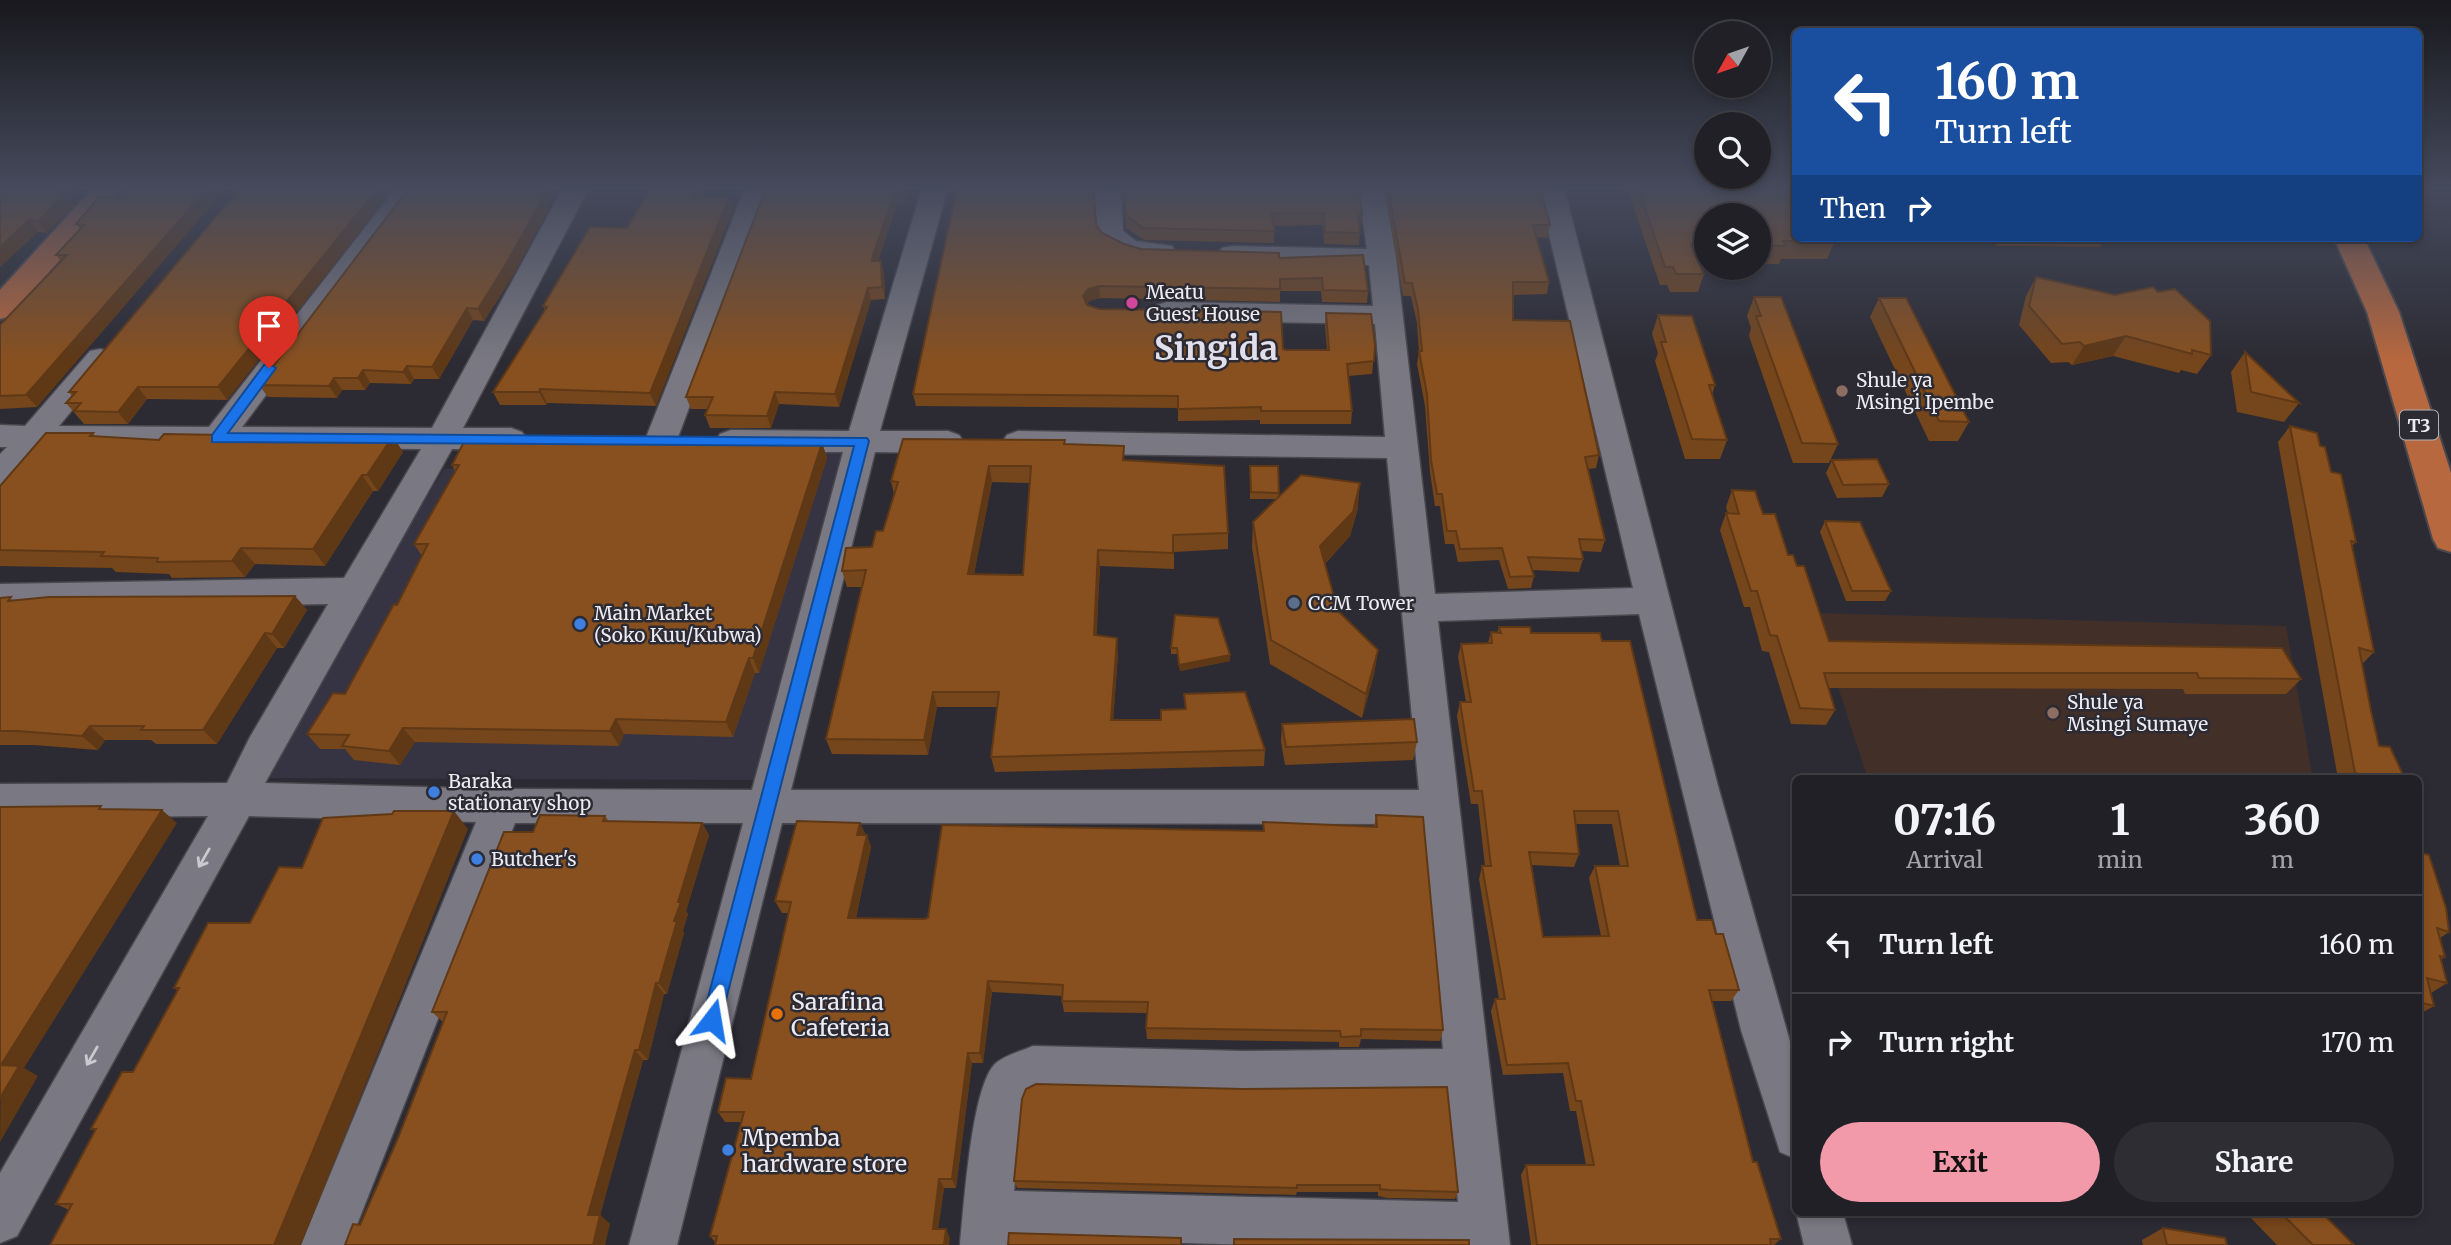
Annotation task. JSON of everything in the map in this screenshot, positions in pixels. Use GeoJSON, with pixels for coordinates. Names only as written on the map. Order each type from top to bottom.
{"type":"FeatureCollection","features":[{"type":"Feature","properties":{"kind":"highway"},"geometry":{"type":"LineString","coordinates":[[0,309],[56,246]]}},
{"type":"Feature","properties":{"kind":"highway","name":"T3"},"geometry":{"type":"LineString","coordinates":[[2353,246],[2383,312],[2443,482],[2451,539]]}},
{"type":"Feature","properties":{"kind":"highway","name":"T3"},"geometry":{"type":"LineString","coordinates":[[2378,246],[2383,312]]}},
{"type":"Feature","properties":{"kind":"street"},"geometry":{"type":"LineString","coordinates":[[217,438],[364,246]]}},
{"type":"Feature","properties":{"kind":"street"},"geometry":{"type":"LineString","coordinates":[[0,1219],[238,799],[263,748],[442,439],[545,246]]}},
{"type":"Feature","properties":{"kind":"street"},"geometry":{"type":"LineString","coordinates":[[738,246],[671,440],[1402,448]]}},
{"type":"Feature","properties":{"kind":"street"},"geometry":{"type":"LineString","coordinates":[[653,1245],[862,441],[918,246]]}},
{"type":"Feature","properties":{"kind":"street"},"geometry":{"type":"LineString","coordinates":[[1124,246],[1142,251],[1382,257]]}},
{"type":"Feature","properties":{"kind":"street"},"geometry":{"type":"LineString","coordinates":[[1380,246],[1420,608],[1439,807],[1468,1071],[1485,1236],[986,1230],[999,1107],[1010,1081],[1033,1068],[1243,1073],[1468,1071]]}},
{"type":"Feature","properties":{"kind":"street"},"geometry":{"type":"LineString","coordinates":[[1566,246],[1736,927],[1792,1122]]}},
{"type":"Feature","properties":{"kind":"street"},"geometry":{"type":"LineString","coordinates":[[1142,311],[1388,315]]}},
{"type":"Feature","properties":{"kind":"street"},"geometry":{"type":"LineString","coordinates":[[0,475],[121,333]]}},
{"type":"Feature","properties":{"kind":"street"},"geometry":{"type":"LineString","coordinates":[[0,436],[538,440]]}},
{"type":"Feature","properties":{"kind":"street"},"geometry":{"type":"LineString","coordinates":[[0,597],[353,592]]}},
{"type":"Feature","properties":{"kind":"street"},"geometry":{"type":"LineString","coordinates":[[1420,608],[1654,600]]}},
{"type":"Feature","properties":{"kind":"street"},"geometry":{"type":"LineString","coordinates":[[0,801],[238,799],[502,806],[1439,807]]}},
{"type":"Feature","properties":{"kind":"street"},"geometry":{"type":"LineString","coordinates":[[325,1245],[502,806]]}},
{"type":"Feature","properties":{"kind":"street"},"geometry":{"type":"LineString","coordinates":[[1820,1216],[1828,1245]]}},
{"type":"Feature","properties":{"kind":"shaded area","name":"Main Market (Soko Kuu/Kubwa)"},"geometry":{"type":"Polygon","coordinates":[[[852,445],[771,780],[258,778],[444,469],[852,445]]]}},
{"type":"Feature","properties":{"kind":"shaded area"},"geometry":{"type":"Polygon","coordinates":[[[1814,613],[2286,626],[2312,775],[1867,775],[1814,613]]]}},
{"type":"Feature","properties":{"kind":"building"},"geometry":{"type":"Polygon","coordinates":[[[64,246],[157,246],[26,395],[0,396],[0,325],[67,255],[56,255],[64,246]]]}},
{"type":"Feature","properties":{"kind":"building"},"geometry":{"type":"Polygon","coordinates":[[[191,246],[331,246],[218,387],[138,387],[118,412],[74,411],[81,403],[66,403],[76,392],[69,392],[191,246]]]}},
{"type":"Feature","properties":{"kind":"building"},"geometry":{"type":"Polygon","coordinates":[[[365,246],[516,246],[478,309],[467,308],[432,367],[407,366],[403,372],[363,370],[358,378],[334,378],[329,386],[259,385],[365,246]]]}},
{"type":"Feature","properties":{"kind":"building"},"geometry":{"type":"Polygon","coordinates":[[[579,246],[709,246],[650,393],[540,389],[539,392],[493,392],[547,307],[543,306],[579,246]]]}},
{"type":"Feature","properties":{"kind":"building"},"geometry":{"type":"Polygon","coordinates":[[[744,246],[876,246],[872,261],[881,261],[882,287],[868,288],[835,394],[775,392],[767,416],[705,415],[713,397],[686,397],[744,246]]]}},
{"type":"Feature","properties":{"kind":"building"},"geometry":{"type":"Polygon","coordinates":[[[945,246],[1131,246],[1141,249],[1279,253],[1279,258],[1363,255],[1368,291],[1323,290],[1322,278],[1280,279],[1280,289],[1099,286],[1088,289],[1083,296],[1087,305],[1099,309],[1281,312],[1283,349],[1287,350],[1329,350],[1326,313],[1371,314],[1374,361],[1347,364],[1352,411],[1261,411],[1261,407],[1178,409],[1178,396],[913,394],[945,246]]]}},
{"type":"Feature","properties":{"kind":"building"},"geometry":{"type":"Polygon","coordinates":[[[1398,246],[1539,246],[1549,282],[1513,282],[1513,320],[1570,321],[1599,455],[1585,457],[1605,540],[1579,539],[1583,559],[1528,557],[1534,576],[1510,577],[1502,548],[1460,549],[1456,531],[1447,531],[1442,494],[1437,494],[1431,460],[1427,394],[1419,351],[1422,351],[1418,310],[1412,283],[1405,283],[1398,246]]]}},
{"type":"Feature","properties":{"kind":"building"},"geometry":{"type":"Polygon","coordinates":[[[1658,246],[1692,246],[1694,274],[1676,274],[1673,267],[1665,267],[1658,246]]]}},
{"type":"Feature","properties":{"kind":"building"},"geometry":{"type":"Polygon","coordinates":[[[2036,277],[2115,295],[2153,287],[2158,292],[2175,289],[2210,321],[2211,355],[2192,350],[2192,354],[2126,336],[2084,346],[2080,342],[2062,344],[2029,306],[2036,277]]]}},
{"type":"Feature","properties":{"kind":"building"},"geometry":{"type":"Polygon","coordinates":[[[1754,297],[1781,297],[1838,444],[1802,443],[1756,316],[1761,316],[1754,297]]]}},
{"type":"Feature","properties":{"kind":"building"},"geometry":{"type":"Polygon","coordinates":[[[1879,298],[1906,298],[1969,422],[1939,421],[1879,298]]]}},
{"type":"Feature","properties":{"kind":"building"},"geometry":{"type":"Polygon","coordinates":[[[1658,315],[1692,316],[1715,385],[1709,385],[1727,440],[1692,439],[1661,342],[1666,342],[1658,315]]]}},
{"type":"Feature","properties":{"kind":"building"},"geometry":{"type":"Polygon","coordinates":[[[2245,352],[2299,403],[2251,392],[2245,352]]]}},
{"type":"Feature","properties":{"kind":"building"},"geometry":{"type":"Polygon","coordinates":[[[2290,426],[2317,433],[2320,446],[2325,447],[2331,472],[2341,474],[2356,542],[2351,541],[2374,652],[2359,648],[2371,711],[2379,746],[2390,747],[2403,775],[2355,773],[2290,426]]]}},
{"type":"Feature","properties":{"kind":"building"},"geometry":{"type":"Polygon","coordinates":[[[46,433],[93,433],[90,436],[159,440],[164,434],[222,435],[219,439],[304,440],[308,434],[393,436],[367,475],[362,475],[313,549],[241,548],[232,561],[157,562],[158,558],[101,556],[104,552],[0,550],[0,486],[46,433]]]}},
{"type":"Feature","properties":{"kind":"building","name":"Main Market (Soko Kuu/Kubwa)"},"geometry":{"type":"Polygon","coordinates":[[[467,436],[777,439],[775,442],[822,443],[753,658],[749,658],[726,722],[616,719],[610,731],[403,728],[389,751],[342,746],[349,735],[307,734],[333,693],[345,694],[394,604],[397,605],[428,544],[414,544],[459,465],[452,465],[467,436]]]}},
{"type":"Feature","properties":{"kind":"building"},"geometry":{"type":"Polygon","coordinates":[[[903,439],[1065,440],[1064,444],[1124,446],[1123,460],[1224,466],[1228,533],[1173,535],[1173,553],[1098,550],[1094,635],[1117,638],[1111,720],[1161,720],[1161,710],[1186,709],[1184,694],[1245,692],[1265,750],[991,757],[999,692],[933,692],[924,740],[826,739],[866,570],[842,571],[846,548],[872,547],[876,531],[883,531],[898,482],[891,481],[903,439]],[[989,466],[968,574],[1023,575],[1031,466],[989,466]]]}},
{"type":"Feature","properties":{"kind":"building"},"geometry":{"type":"Polygon","coordinates":[[[1877,459],[1889,484],[1843,485],[1832,460],[1877,459]]]}},
{"type":"Feature","properties":{"kind":"building"},"geometry":{"type":"Polygon","coordinates":[[[1250,466],[1278,466],[1279,493],[1251,492],[1250,466]]]}},
{"type":"Feature","properties":{"kind":"building","name":"CCM Tower"},"geometry":{"type":"Polygon","coordinates":[[[1301,475],[1360,483],[1353,512],[1320,546],[1338,611],[1378,650],[1366,694],[1271,640],[1253,522],[1301,475]]]}},
{"type":"Feature","properties":{"kind":"building"},"geometry":{"type":"Polygon","coordinates":[[[1732,490],[1755,491],[1763,514],[1775,514],[1788,555],[1793,555],[1797,566],[1804,566],[1829,641],[2282,648],[2301,679],[2199,678],[2197,673],[1824,673],[1835,710],[1800,708],[1777,636],[1770,635],[1757,591],[1751,591],[1726,513],[1739,514],[1732,490]]]}},
{"type":"Feature","properties":{"kind":"building"},"geometry":{"type":"Polygon","coordinates":[[[1825,521],[1860,522],[1891,591],[1852,591],[1825,521]]]}},
{"type":"Feature","properties":{"kind":"building"},"geometry":{"type":"Polygon","coordinates":[[[295,596],[272,634],[265,633],[203,730],[141,730],[144,726],[90,726],[82,736],[0,731],[0,598],[11,597],[8,601],[49,597],[295,596]]]}},
{"type":"Feature","properties":{"kind":"building"},"geometry":{"type":"Polygon","coordinates":[[[1175,615],[1218,618],[1230,655],[1179,665],[1177,648],[1171,648],[1175,615]]]}},
{"type":"Feature","properties":{"kind":"building"},"geometry":{"type":"Polygon","coordinates":[[[1499,627],[1530,627],[1531,633],[1600,633],[1602,641],[1630,641],[1697,920],[1712,920],[1716,934],[1723,934],[1739,990],[1709,990],[1753,1162],[1757,1162],[1781,1239],[1770,1239],[1771,1245],[1537,1245],[1526,1165],[1594,1165],[1581,1101],[1576,1101],[1568,1063],[1507,1065],[1495,999],[1505,999],[1482,866],[1491,866],[1482,791],[1474,791],[1460,702],[1471,702],[1461,644],[1492,643],[1491,632],[1501,633],[1499,627]],[[1574,811],[1579,854],[1529,852],[1543,937],[1609,936],[1595,866],[1628,866],[1618,811],[1574,811]]]}},
{"type":"Feature","properties":{"kind":"building"},"geometry":{"type":"Polygon","coordinates":[[[1414,719],[1417,742],[1286,747],[1282,724],[1414,719]]]}},
{"type":"Feature","properties":{"kind":"building"},"geometry":{"type":"Polygon","coordinates":[[[101,806],[99,809],[162,810],[1,1065],[19,1066],[0,1098],[0,807],[101,806]]]}},
{"type":"Feature","properties":{"kind":"building"},"geometry":{"type":"Polygon","coordinates":[[[394,811],[454,811],[274,1245],[50,1245],[72,1204],[56,1204],[96,1129],[91,1129],[122,1072],[133,1072],[179,988],[174,988],[208,923],[250,923],[279,867],[302,868],[323,818],[392,814],[394,811]]]}},
{"type":"Feature","properties":{"kind":"building"},"geometry":{"type":"Polygon","coordinates":[[[540,815],[605,816],[603,821],[702,823],[678,902],[681,902],[674,921],[677,921],[659,983],[656,983],[639,1050],[635,1050],[588,1215],[600,1215],[593,1245],[345,1245],[353,1224],[360,1225],[398,1138],[447,1012],[432,1012],[504,832],[533,832],[540,815]]]}},
{"type":"Feature","properties":{"kind":"building"},"geometry":{"type":"Polygon","coordinates":[[[1376,815],[1423,817],[1443,1030],[1361,1029],[1361,1036],[1341,1037],[1340,1031],[1146,1028],[1148,1002],[1062,1001],[1063,985],[988,981],[980,1053],[968,1053],[952,1179],[939,1179],[933,1229],[946,1229],[944,1245],[715,1245],[717,1236],[710,1236],[744,1112],[718,1112],[726,1078],[751,1079],[791,902],[775,901],[797,821],[860,823],[857,835],[867,835],[848,918],[924,919],[928,918],[942,825],[1264,831],[1263,822],[1377,827],[1376,815]]]}},
{"type":"Feature","properties":{"kind":"building"},"geometry":{"type":"Polygon","coordinates":[[[2422,853],[2429,855],[2446,908],[2449,932],[2437,928],[2445,957],[2440,956],[2447,983],[2427,978],[2434,1006],[2422,1003],[2422,853]]]}},
{"type":"Feature","properties":{"kind":"building"},"geometry":{"type":"Polygon","coordinates":[[[1036,1084],[1243,1089],[1447,1087],[1458,1192],[1389,1190],[1380,1189],[1380,1185],[1297,1185],[1297,1188],[1014,1181],[1022,1099],[1026,1089],[1036,1084]]]}},
{"type":"Feature","properties":{"kind":"building"},"geometry":{"type":"Polygon","coordinates":[[[2284,1216],[2325,1216],[2354,1245],[2313,1245],[2284,1216]]]}},
{"type":"Feature","properties":{"kind":"building"},"geometry":{"type":"Polygon","coordinates":[[[2163,1228],[2225,1238],[2227,1245],[2167,1245],[2163,1228]]]}},
{"type":"Feature","properties":{"kind":"building"},"geometry":{"type":"Polygon","coordinates":[[[1009,1233],[1181,1238],[1181,1245],[1008,1245],[1009,1233]]]}},
{"type":"Feature","properties":{"kind":"building"},"geometry":{"type":"Polygon","coordinates":[[[1234,1239],[1469,1240],[1469,1245],[1234,1245],[1234,1239]]]}},
{"type":"Feature","properties":{"kind":"place","name":"Meatu Guest House"},"geometry":{"type":"Point","coordinates":[1132,303]}},
{"type":"Feature","properties":{"kind":"place","name":"Shule ya Msingi Ipembe"},"geometry":{"type":"Point","coordinates":[1842,391]}},
{"type":"Feature","properties":{"kind":"place","name":"CCM Tower"},"geometry":{"type":"Point","coordinates":[1294,603]}},
{"type":"Feature","properties":{"kind":"place","name":"Main Market (Soko Kuu/Kubwa)"},"geometry":{"type":"Point","coordinates":[580,624]}},
{"type":"Feature","properties":{"kind":"place","name":"Shule ya Msingi Sumaye"},"geometry":{"type":"Point","coordinates":[2053,713]}},
{"type":"Feature","properties":{"kind":"place","name":"Baraka stationary shop"},"geometry":{"type":"Point","coordinates":[434,792]}},
{"type":"Feature","properties":{"kind":"place","name":"Butcher's"},"geometry":{"type":"Point","coordinates":[477,859]}},
{"type":"Feature","properties":{"kind":"place","name":"Sarafina Cafeteria"},"geometry":{"type":"Point","coordinates":[777,1014]}},
{"type":"Feature","properties":{"kind":"place","name":"Mpemba hardware store"},"geometry":{"type":"Point","coordinates":[728,1150]}},
{"type":"Feature","properties":{"kind":"district","name":"Singida"},"geometry":{"type":"Point","coordinates":[1216,348]}},
{"type":"Feature","properties":{"kind":"route"},"geometry":{"type":"LineString","coordinates":[[269,368],[217,438],[862,441],[765,807],[712,1020]]}}]}
